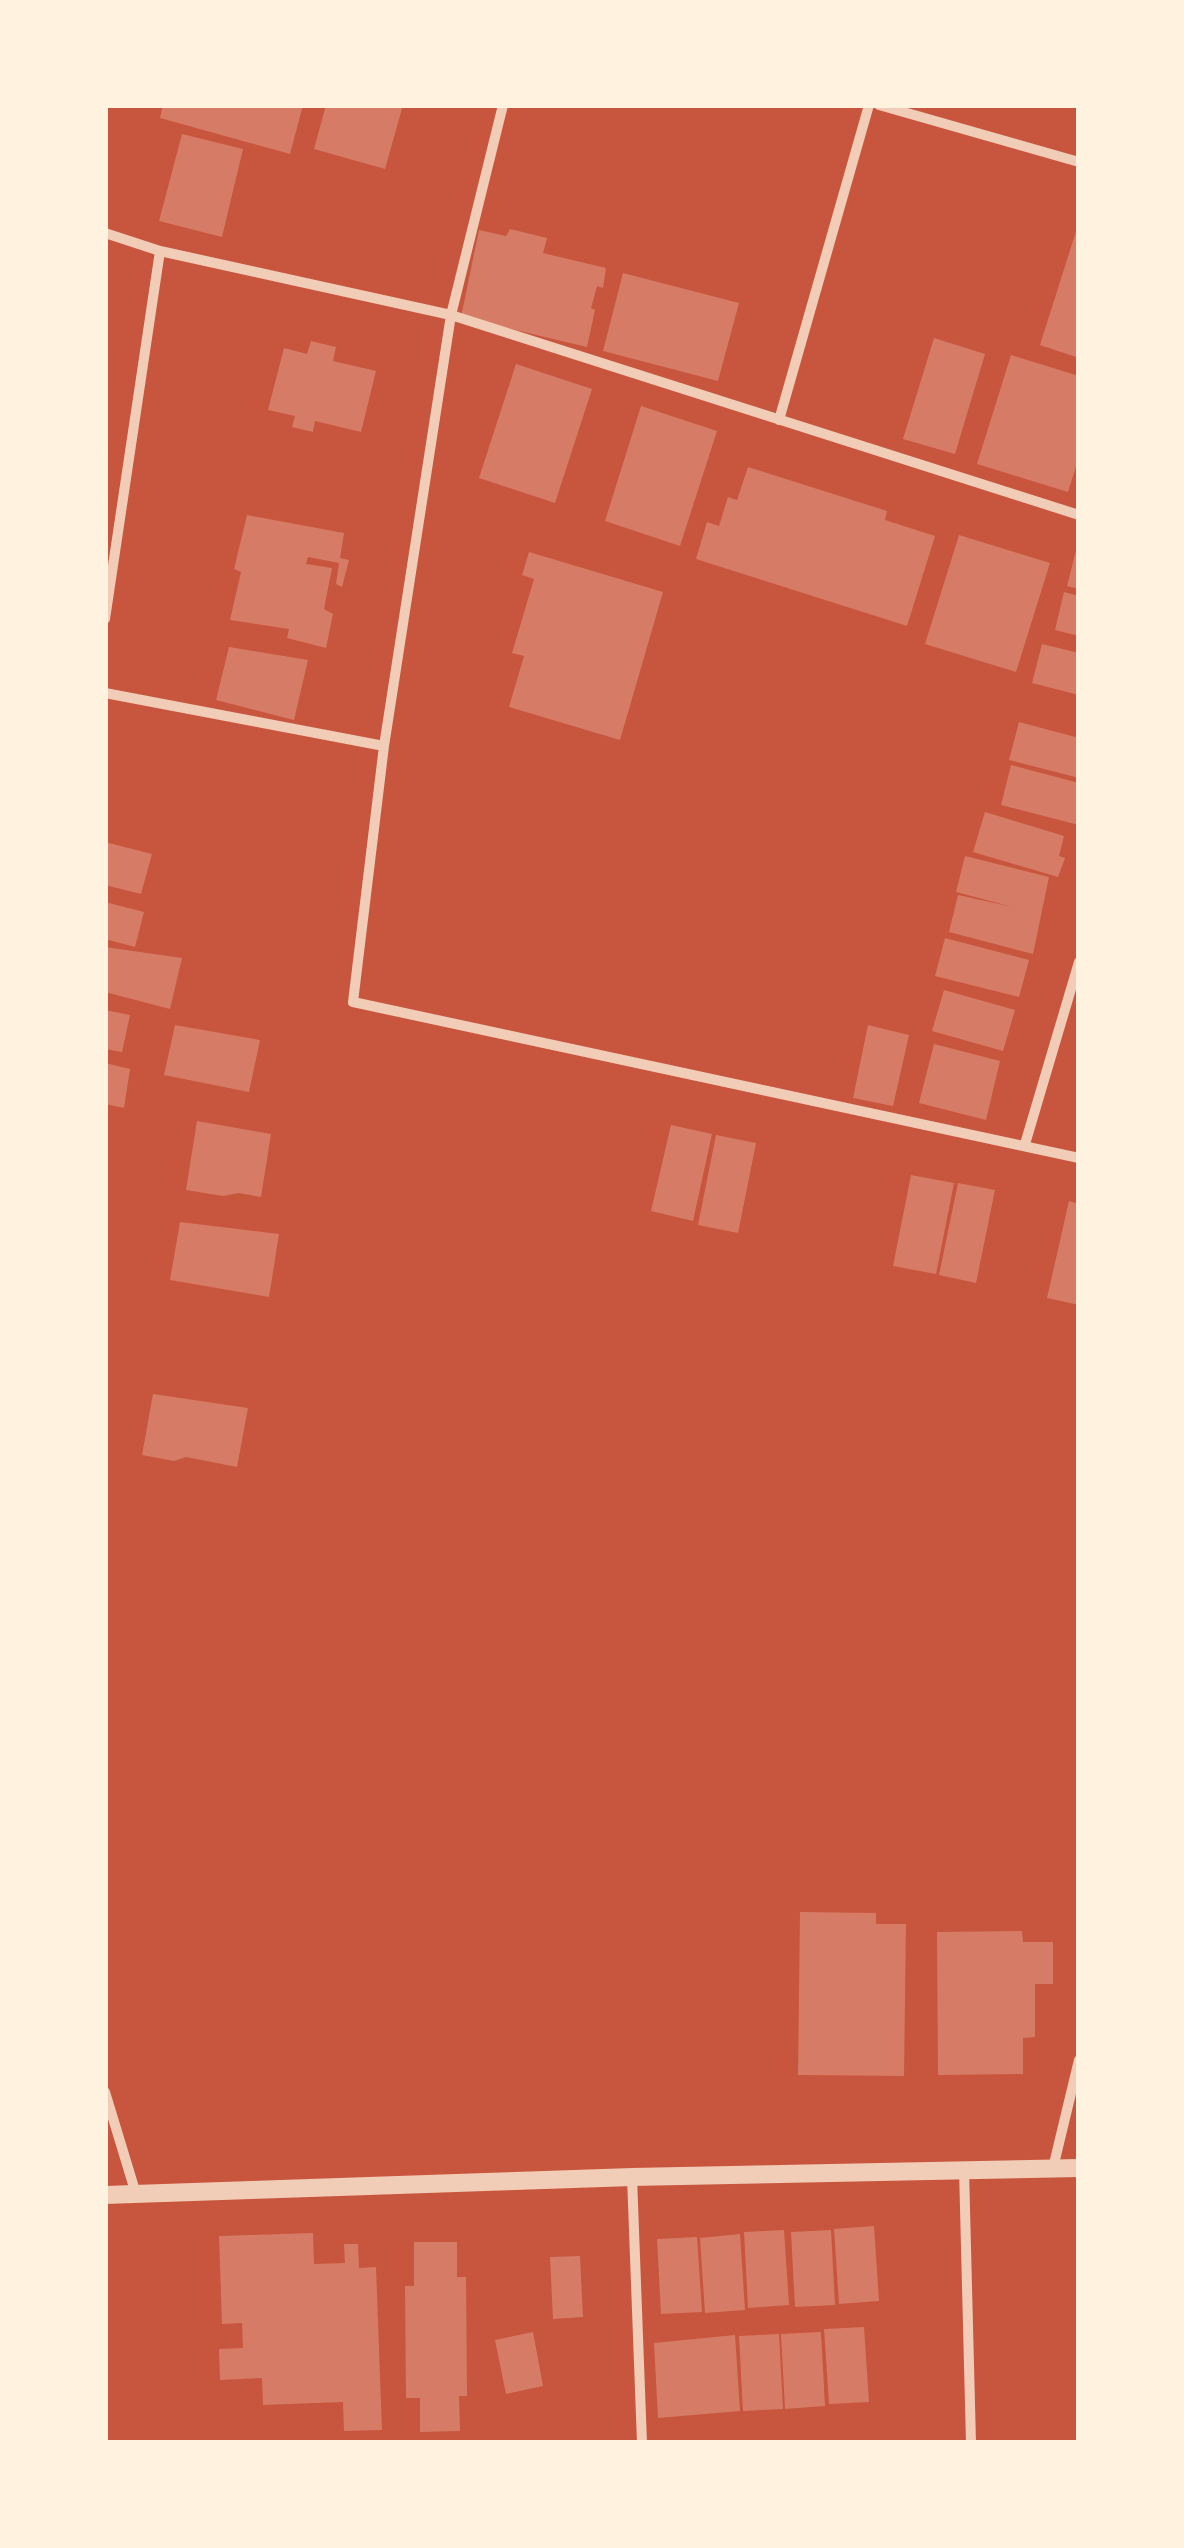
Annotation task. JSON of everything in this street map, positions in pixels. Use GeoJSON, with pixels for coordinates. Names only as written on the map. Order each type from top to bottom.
{"type":"FeatureCollection","features":[{"type":"Feature","properties":{"kind":"street"},"geometry":{"type":"LineString","coordinates":[[503,105],[451,314],[384,746],[353,1002],[1079,1158]]}},
{"type":"Feature","properties":{"kind":"street"},"geometry":{"type":"LineString","coordinates":[[778,420],[869,105]]}},
{"type":"Feature","properties":{"kind":"street"},"geometry":{"type":"LineString","coordinates":[[879,105],[1079,162]]}},
{"type":"Feature","properties":{"kind":"street"},"geometry":{"type":"LineString","coordinates":[[105,233],[160,251],[451,314],[1079,515]]}},
{"type":"Feature","properties":{"kind":"street"},"geometry":{"type":"LineString","coordinates":[[105,619],[160,251]]}},
{"type":"Feature","properties":{"kind":"street"},"geometry":{"type":"LineString","coordinates":[[105,693],[384,746]]}},
{"type":"Feature","properties":{"kind":"street"},"geometry":{"type":"LineString","coordinates":[[1024,1144],[1079,962]]}},
{"type":"Feature","properties":{"kind":"street"},"geometry":{"type":"LineString","coordinates":[[1053,2168],[1079,2060]]}},
{"type":"Feature","properties":{"kind":"street"},"geometry":{"type":"LineString","coordinates":[[105,2092],[136,2194]]}},
{"type":"Feature","properties":{"kind":"street"},"geometry":{"type":"LineString","coordinates":[[105,2195],[632,2177],[1079,2168]]}},
{"type":"Feature","properties":{"kind":"street"},"geometry":{"type":"LineString","coordinates":[[964,2169],[971,2443]]}},
{"type":"Feature","properties":{"kind":"street"},"geometry":{"type":"LineString","coordinates":[[632,2177],[642,2443]]}},
{"type":"Feature","properties":{"kind":"building"},"geometry":{"type":"Polygon","coordinates":[[[163,105],[303,105],[290,154],[160,118],[163,105]]]}},
{"type":"Feature","properties":{"kind":"building"},"geometry":{"type":"Polygon","coordinates":[[[326,105],[403,105],[385,169],[314,149],[326,105]]]}},
{"type":"Feature","properties":{"kind":"building"},"geometry":{"type":"Polygon","coordinates":[[[182,134],[243,149],[222,237],[159,221],[182,134]]]}},
{"type":"Feature","properties":{"kind":"building"},"geometry":{"type":"Polygon","coordinates":[[[1079,225],[1079,358],[1040,345],[1079,225]]]}},
{"type":"Feature","properties":{"kind":"building"},"geometry":{"type":"Polygon","coordinates":[[[510,229],[547,238],[543,253],[606,268],[603,288],[597,286],[591,308],[595,310],[587,347],[461,317],[479,230],[506,236],[510,229]]]}},
{"type":"Feature","properties":{"kind":"building"},"geometry":{"type":"Polygon","coordinates":[[[623,273],[739,303],[718,381],[603,351],[623,273]]]}},
{"type":"Feature","properties":{"kind":"building"},"geometry":{"type":"Polygon","coordinates":[[[934,338],[985,354],[955,454],[903,439],[934,338]]]}},
{"type":"Feature","properties":{"kind":"building"},"geometry":{"type":"Polygon","coordinates":[[[311,341],[336,347],[333,361],[376,371],[361,432],[315,421],[313,432],[292,427],[295,416],[268,410],[284,348],[307,354],[311,341]]]}},
{"type":"Feature","properties":{"kind":"building"},"geometry":{"type":"Polygon","coordinates":[[[1011,355],[1079,376],[1079,457],[1068,492],[977,464],[1011,355]]]}},
{"type":"Feature","properties":{"kind":"building"},"geometry":{"type":"Polygon","coordinates":[[[516,364],[592,389],[555,503],[479,478],[516,364]]]}},
{"type":"Feature","properties":{"kind":"building"},"geometry":{"type":"Polygon","coordinates":[[[641,406],[717,431],[680,546],[605,521],[641,406]]]}},
{"type":"Feature","properties":{"kind":"building"},"geometry":{"type":"Polygon","coordinates":[[[748,467],[887,511],[885,520],[935,536],[907,626],[696,559],[707,522],[719,526],[728,497],[737,500],[748,467]]]}},
{"type":"Feature","properties":{"kind":"building"},"geometry":{"type":"Polygon","coordinates":[[[247,515],[344,533],[340,558],[349,560],[342,587],[336,584],[339,563],[308,557],[306,564],[332,568],[324,609],[333,614],[326,648],[287,638],[289,629],[230,620],[241,572],[234,569],[247,515]]]}},
{"type":"Feature","properties":{"kind":"building"},"geometry":{"type":"Polygon","coordinates":[[[959,535],[1050,563],[1016,672],[925,644],[959,535]]]}},
{"type":"Feature","properties":{"kind":"building"},"geometry":{"type":"Polygon","coordinates":[[[1079,543],[1079,589],[1067,586],[1079,543]]]}},
{"type":"Feature","properties":{"kind":"building"},"geometry":{"type":"Polygon","coordinates":[[[529,552],[663,592],[620,740],[509,707],[524,656],[512,653],[534,579],[522,575],[529,552]]]}},
{"type":"Feature","properties":{"kind":"building"},"geometry":{"type":"Polygon","coordinates":[[[1064,592],[1079,596],[1079,636],[1055,630],[1064,592]]]}},
{"type":"Feature","properties":{"kind":"building"},"geometry":{"type":"Polygon","coordinates":[[[1042,644],[1079,653],[1079,695],[1032,683],[1042,644]]]}},
{"type":"Feature","properties":{"kind":"building"},"geometry":{"type":"Polygon","coordinates":[[[229,647],[308,660],[294,720],[216,700],[229,647]]]}},
{"type":"Feature","properties":{"kind":"building"},"geometry":{"type":"Polygon","coordinates":[[[1019,722],[1079,738],[1079,778],[1009,760],[1019,722]]]}},
{"type":"Feature","properties":{"kind":"building"},"geometry":{"type":"Polygon","coordinates":[[[1011,765],[1079,783],[1079,825],[1001,805],[1011,765]]]}},
{"type":"Feature","properties":{"kind":"building"},"geometry":{"type":"Polygon","coordinates":[[[985,812],[1064,836],[1059,856],[1065,858],[1058,877],[973,852],[985,812]]]}},
{"type":"Feature","properties":{"kind":"building"},"geometry":{"type":"Polygon","coordinates":[[[105,842],[152,854],[141,894],[105,885],[105,842]]]}},
{"type":"Feature","properties":{"kind":"building"},"geometry":{"type":"Polygon","coordinates":[[[965,856],[1049,877],[1033,954],[949,932],[958,895],[1013,907],[956,892],[965,856]]]}},
{"type":"Feature","properties":{"kind":"building"},"geometry":{"type":"Polygon","coordinates":[[[105,902],[144,912],[135,947],[105,939],[105,902]]]}},
{"type":"Feature","properties":{"kind":"building"},"geometry":{"type":"Polygon","coordinates":[[[945,938],[1029,960],[1019,997],[935,976],[945,938]]]}},
{"type":"Feature","properties":{"kind":"building"},"geometry":{"type":"Polygon","coordinates":[[[105,947],[182,958],[170,1009],[105,992],[105,947]]]}},
{"type":"Feature","properties":{"kind":"building"},"geometry":{"type":"Polygon","coordinates":[[[944,990],[1015,1010],[1003,1051],[932,1031],[944,990]]]}},
{"type":"Feature","properties":{"kind":"building"},"geometry":{"type":"Polygon","coordinates":[[[105,1010],[130,1015],[122,1052],[105,1049],[105,1010]]]}},
{"type":"Feature","properties":{"kind":"building"},"geometry":{"type":"Polygon","coordinates":[[[175,1025],[260,1040],[249,1092],[164,1075],[175,1025]]]}},
{"type":"Feature","properties":{"kind":"building"},"geometry":{"type":"Polygon","coordinates":[[[868,1025],[909,1035],[893,1106],[853,1098],[868,1025]]]}},
{"type":"Feature","properties":{"kind":"building"},"geometry":{"type":"Polygon","coordinates":[[[934,1044],[1000,1061],[986,1120],[919,1103],[934,1044]]]}},
{"type":"Feature","properties":{"kind":"building"},"geometry":{"type":"Polygon","coordinates":[[[105,1063],[130,1069],[124,1108],[105,1104],[105,1063]]]}},
{"type":"Feature","properties":{"kind":"building"},"geometry":{"type":"Polygon","coordinates":[[[197,1121],[271,1134],[261,1197],[186,1190],[197,1121]]]}},
{"type":"Feature","properties":{"kind":"building"},"geometry":{"type":"Polygon","coordinates":[[[671,1125],[712,1134],[693,1221],[651,1211],[671,1125]]]}},
{"type":"Feature","properties":{"kind":"building"},"geometry":{"type":"Polygon","coordinates":[[[716,1135],[756,1143],[738,1233],[698,1225],[716,1135]]]}},
{"type":"Feature","properties":{"kind":"building"},"geometry":{"type":"Polygon","coordinates":[[[911,1175],[954,1183],[936,1274],[893,1266],[911,1175]]]}},
{"type":"Feature","properties":{"kind":"building"},"geometry":{"type":"Polygon","coordinates":[[[958,1183],[995,1190],[976,1283],[939,1275],[958,1183]]]}},
{"type":"Feature","properties":{"kind":"building"},"geometry":{"type":"Polygon","coordinates":[[[1069,1201],[1079,1204],[1079,1305],[1047,1298],[1069,1201]]]}},
{"type":"Feature","properties":{"kind":"building"},"geometry":{"type":"Polygon","coordinates":[[[180,1222],[279,1234],[269,1297],[170,1280],[180,1222]]]}},
{"type":"Feature","properties":{"kind":"building"},"geometry":{"type":"Polygon","coordinates":[[[153,1394],[248,1408],[237,1467],[186,1457],[174,1461],[142,1455],[153,1394]]]}},
{"type":"Feature","properties":{"kind":"building"},"geometry":{"type":"Polygon","coordinates":[[[800,1912],[876,1913],[876,1924],[906,1924],[904,2076],[798,2075],[800,1912]]]}},
{"type":"Feature","properties":{"kind":"building"},"geometry":{"type":"Polygon","coordinates":[[[1022,1931],[1023,1942],[1053,1942],[1053,1984],[1035,1984],[1035,2037],[1023,2038],[1023,2074],[938,2075],[937,1932],[1022,1931]]]}},
{"type":"Feature","properties":{"kind":"building"},"geometry":{"type":"Polygon","coordinates":[[[874,2226],[879,2301],[839,2304],[834,2229],[874,2226]]]}},
{"type":"Feature","properties":{"kind":"building"},"geometry":{"type":"Polygon","coordinates":[[[784,2230],[789,2305],[748,2308],[744,2232],[784,2230]]]}},
{"type":"Feature","properties":{"kind":"building"},"geometry":{"type":"Polygon","coordinates":[[[831,2230],[835,2305],[795,2307],[791,2232],[831,2230]]]}},
{"type":"Feature","properties":{"kind":"building"},"geometry":{"type":"Polygon","coordinates":[[[313,2233],[314,2264],[345,2263],[344,2244],[358,2244],[359,2268],[376,2267],[382,2430],[344,2431],[343,2402],[263,2405],[262,2378],[220,2380],[219,2349],[243,2348],[242,2323],[222,2324],[219,2236],[313,2233]]]}},
{"type":"Feature","properties":{"kind":"building"},"geometry":{"type":"Polygon","coordinates":[[[740,2234],[745,2310],[705,2313],[700,2238],[740,2234]]]}},
{"type":"Feature","properties":{"kind":"building"},"geometry":{"type":"Polygon","coordinates":[[[697,2237],[702,2312],[661,2314],[657,2239],[697,2237]]]}},
{"type":"Feature","properties":{"kind":"building"},"geometry":{"type":"Polygon","coordinates":[[[414,2242],[457,2242],[457,2277],[466,2277],[467,2396],[459,2396],[460,2431],[420,2432],[420,2398],[406,2398],[405,2286],[414,2286],[414,2242]]]}},
{"type":"Feature","properties":{"kind":"building"},"geometry":{"type":"Polygon","coordinates":[[[580,2256],[583,2317],[553,2319],[550,2257],[580,2256]]]}},
{"type":"Feature","properties":{"kind":"building"},"geometry":{"type":"Polygon","coordinates":[[[864,2327],[869,2402],[829,2404],[824,2329],[864,2327]]]}},
{"type":"Feature","properties":{"kind":"building"},"geometry":{"type":"Polygon","coordinates":[[[533,2332],[543,2386],[506,2394],[495,2340],[533,2332]]]}},
{"type":"Feature","properties":{"kind":"building"},"geometry":{"type":"Polygon","coordinates":[[[821,2332],[825,2406],[785,2409],[781,2334],[821,2332]]]}},
{"type":"Feature","properties":{"kind":"building"},"geometry":{"type":"Polygon","coordinates":[[[779,2334],[783,2409],[743,2411],[739,2336],[779,2334]]]}},
{"type":"Feature","properties":{"kind":"building"},"geometry":{"type":"Polygon","coordinates":[[[735,2335],[740,2411],[658,2418],[654,2343],[735,2335]]]}}]}
